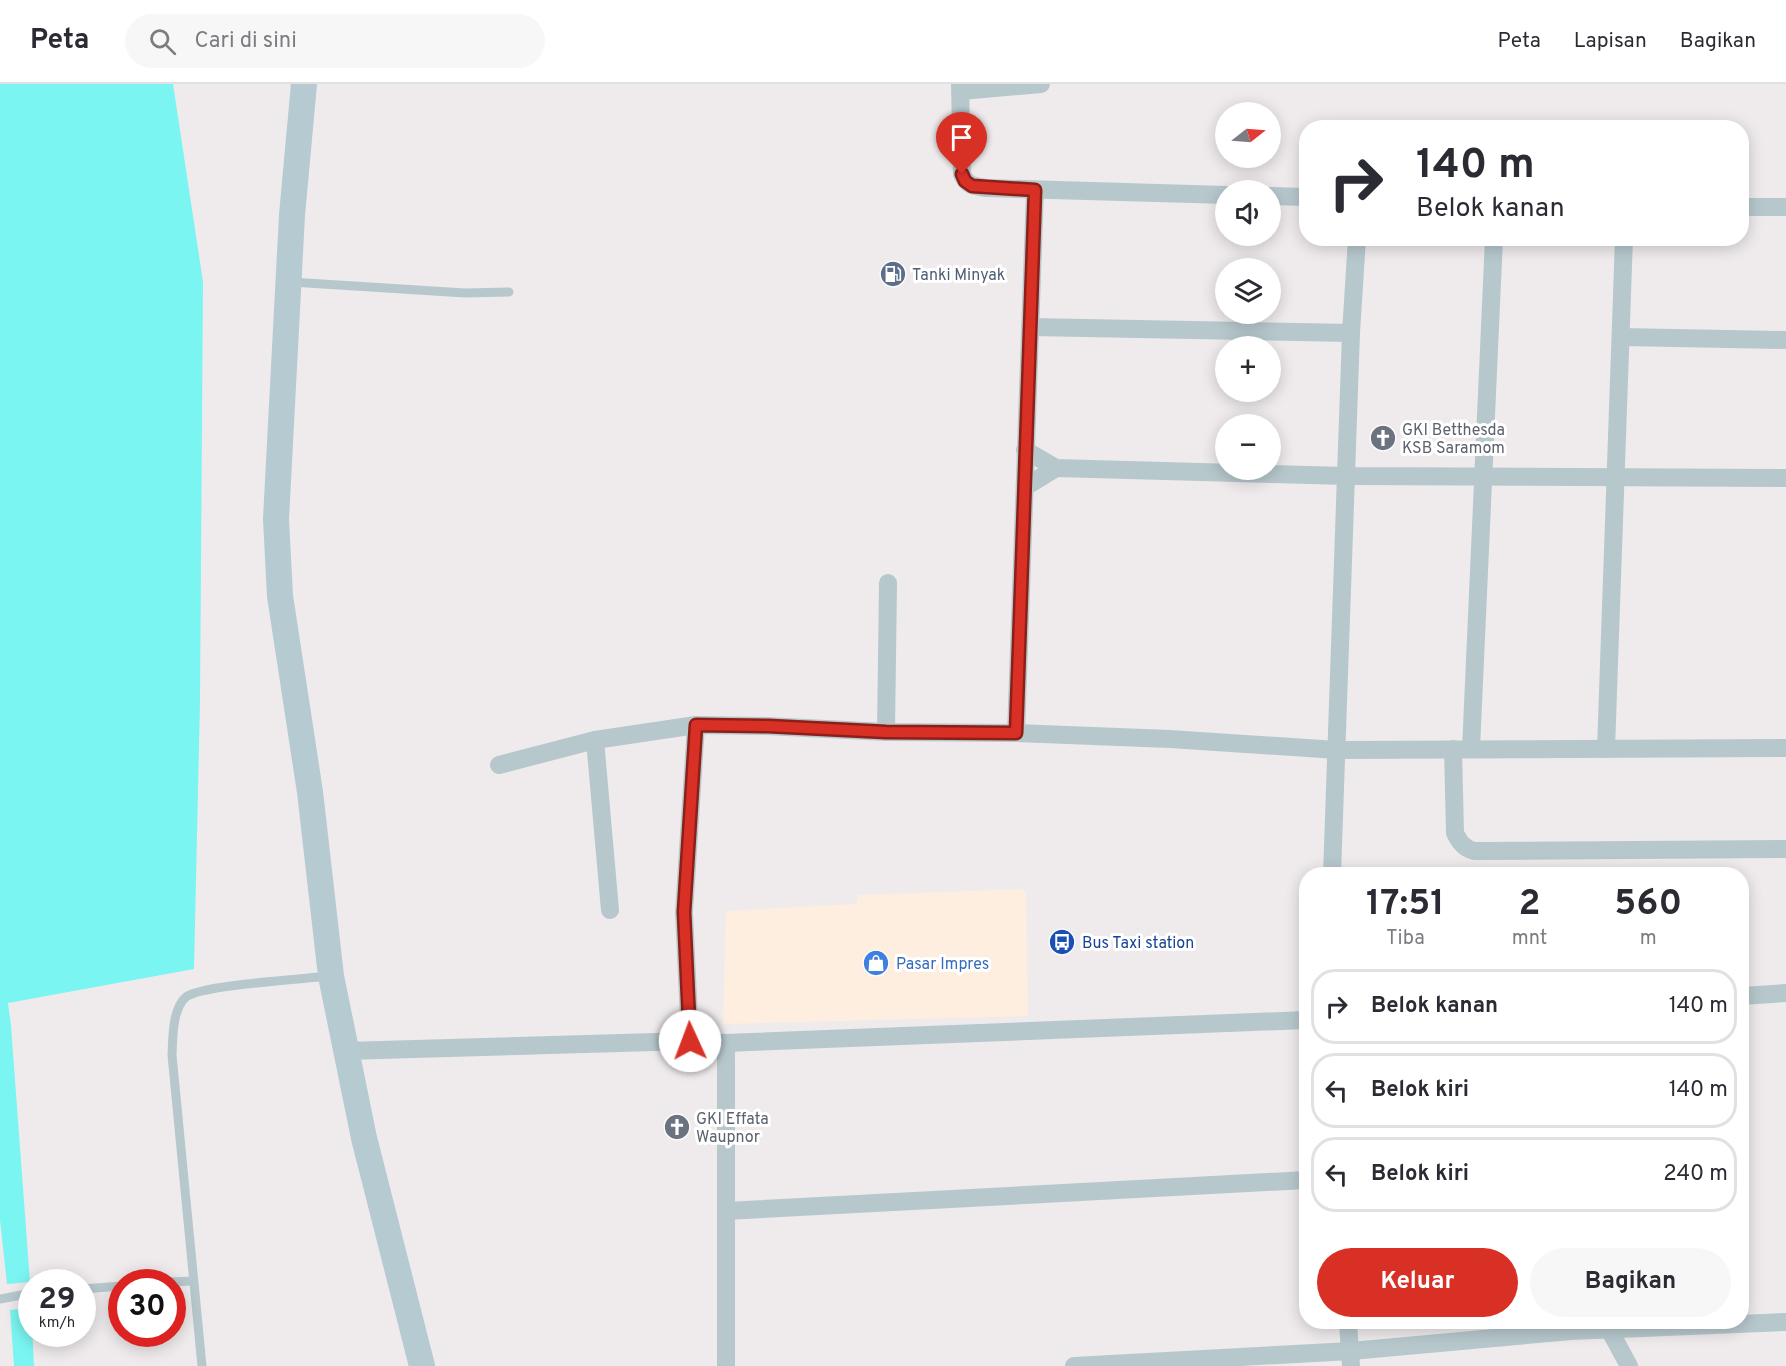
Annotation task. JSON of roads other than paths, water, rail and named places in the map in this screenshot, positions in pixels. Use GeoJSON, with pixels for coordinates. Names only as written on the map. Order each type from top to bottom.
{"type":"FeatureCollection","features":[{"type":"Feature","properties":{"kind":"main road"},"geometry":{"type":"LineString","coordinates":[[304,84],[292,215],[276,519],[279,585],[310,792],[331,976],[364,1138],[423,1366]]}},
{"type":"Feature","properties":{"kind":"street"},"geometry":{"type":"LineString","coordinates":[[1041,84],[961,87],[962,174],[965,181],[972,186],[986,188],[1215,195]]}},
{"type":"Feature","properties":{"kind":"street"},"geometry":{"type":"LineString","coordinates":[[1016,733],[1035,190]]}},
{"type":"Feature","properties":{"kind":"street"},"geometry":{"type":"LineString","coordinates":[[1281,196],[1299,197]]}},
{"type":"Feature","properties":{"kind":"street"},"geometry":{"type":"LineString","coordinates":[[1749,207],[1786,207]]}},
{"type":"Feature","properties":{"kind":"street"},"geometry":{"type":"LineString","coordinates":[[1332,867],[1351,333],[1356,246]]}},
{"type":"Feature","properties":{"kind":"street"},"geometry":{"type":"LineString","coordinates":[[1494,246],[1484,478],[1455,833],[1460,843],[1474,851],[1786,849]]}},
{"type":"Feature","properties":{"kind":"street"},"geometry":{"type":"LineString","coordinates":[[1606,749],[1624,246]]}},
{"type":"Feature","properties":{"kind":"street"},"geometry":{"type":"LineString","coordinates":[[1031,327],[1351,333]]}},
{"type":"Feature","properties":{"kind":"street"},"geometry":{"type":"LineString","coordinates":[[1621,338],[1786,340]]}},
{"type":"Feature","properties":{"kind":"street"},"geometry":{"type":"LineString","coordinates":[[1025,450],[1056,468],[1484,478],[1616,476],[1786,478]]}},
{"type":"Feature","properties":{"kind":"street"},"geometry":{"type":"LineString","coordinates":[[1025,487],[1056,468]]}},
{"type":"Feature","properties":{"kind":"street"},"geometry":{"type":"LineString","coordinates":[[886,732],[888,583]]}},
{"type":"Feature","properties":{"kind":"street"},"geometry":{"type":"LineString","coordinates":[[499,765],[595,740],[696,725],[1170,739],[1337,750],[1786,748]]}},
{"type":"Feature","properties":{"kind":"street"},"geometry":{"type":"LineString","coordinates":[[690,1041],[684,912],[696,725]]}},
{"type":"Feature","properties":{"kind":"street"},"geometry":{"type":"LineString","coordinates":[[595,740],[610,910]]}},
{"type":"Feature","properties":{"kind":"street"},"geometry":{"type":"LineString","coordinates":[[1749,996],[1786,993]]}},
{"type":"Feature","properties":{"kind":"street"},"geometry":{"type":"LineString","coordinates":[[346,1051],[690,1041],[726,1042],[1299,1020]]}},
{"type":"Feature","properties":{"kind":"street"},"geometry":{"type":"LineString","coordinates":[[726,1042],[726,1366]]}},
{"type":"Feature","properties":{"kind":"street"},"geometry":{"type":"LineString","coordinates":[[726,1211],[1299,1180]]}},
{"type":"Feature","properties":{"kind":"street"},"geometry":{"type":"LineString","coordinates":[[1749,1323],[1786,1322]]}},
{"type":"Feature","properties":{"kind":"street"},"geometry":{"type":"LineString","coordinates":[[1349,1329],[1351,1359]]}},
{"type":"Feature","properties":{"kind":"street"},"geometry":{"type":"LineString","coordinates":[[1074,1366],[1351,1359],[1570,1330],[1609,1329],[1629,1366]]}},
{"type":"Feature","properties":{"kind":"lane"},"geometry":{"type":"LineString","coordinates":[[288,282],[465,293],[509,292]]}},
{"type":"Feature","properties":{"kind":"lane"},"geometry":{"type":"LineString","coordinates":[[202,1366],[172,1055],[175,1016],[186,997],[206,990],[331,976]]}},
{"type":"Feature","properties":{"kind":"lane"},"geometry":{"type":"LineString","coordinates":[[186,1281],[193,1281]]}},
{"type":"Feature","properties":{"kind":"lane"},"geometry":{"type":"LineString","coordinates":[[0,1299],[18,1296]]}},
{"type":"Feature","properties":{"kind":"water"},"geometry":{"type":"Polygon","coordinates":[[[0,84],[173,84],[203,282],[200,702],[194,969],[8,1003],[29,1269],[18,1269],[18,1347],[33,1347],[34,1366],[0,1366],[0,84]]]}},
{"type":"Feature","properties":{"kind":"place","name":"Tanki Minyak"},"geometry":{"type":"Point","coordinates":[893,274]}},
{"type":"Feature","properties":{"kind":"place","name":"GKI Betthesda KSB Saramom"},"geometry":{"type":"Point","coordinates":[1383,438]}},
{"type":"Feature","properties":{"kind":"place","name":"Bus Taxi station"},"geometry":{"type":"Point","coordinates":[1062,942]}},
{"type":"Feature","properties":{"kind":"place","name":"Pasar Impres"},"geometry":{"type":"Point","coordinates":[876,963]}},
{"type":"Feature","properties":{"kind":"place","name":"GKI Effata Waupnor"},"geometry":{"type":"Point","coordinates":[677,1127]}}]}
